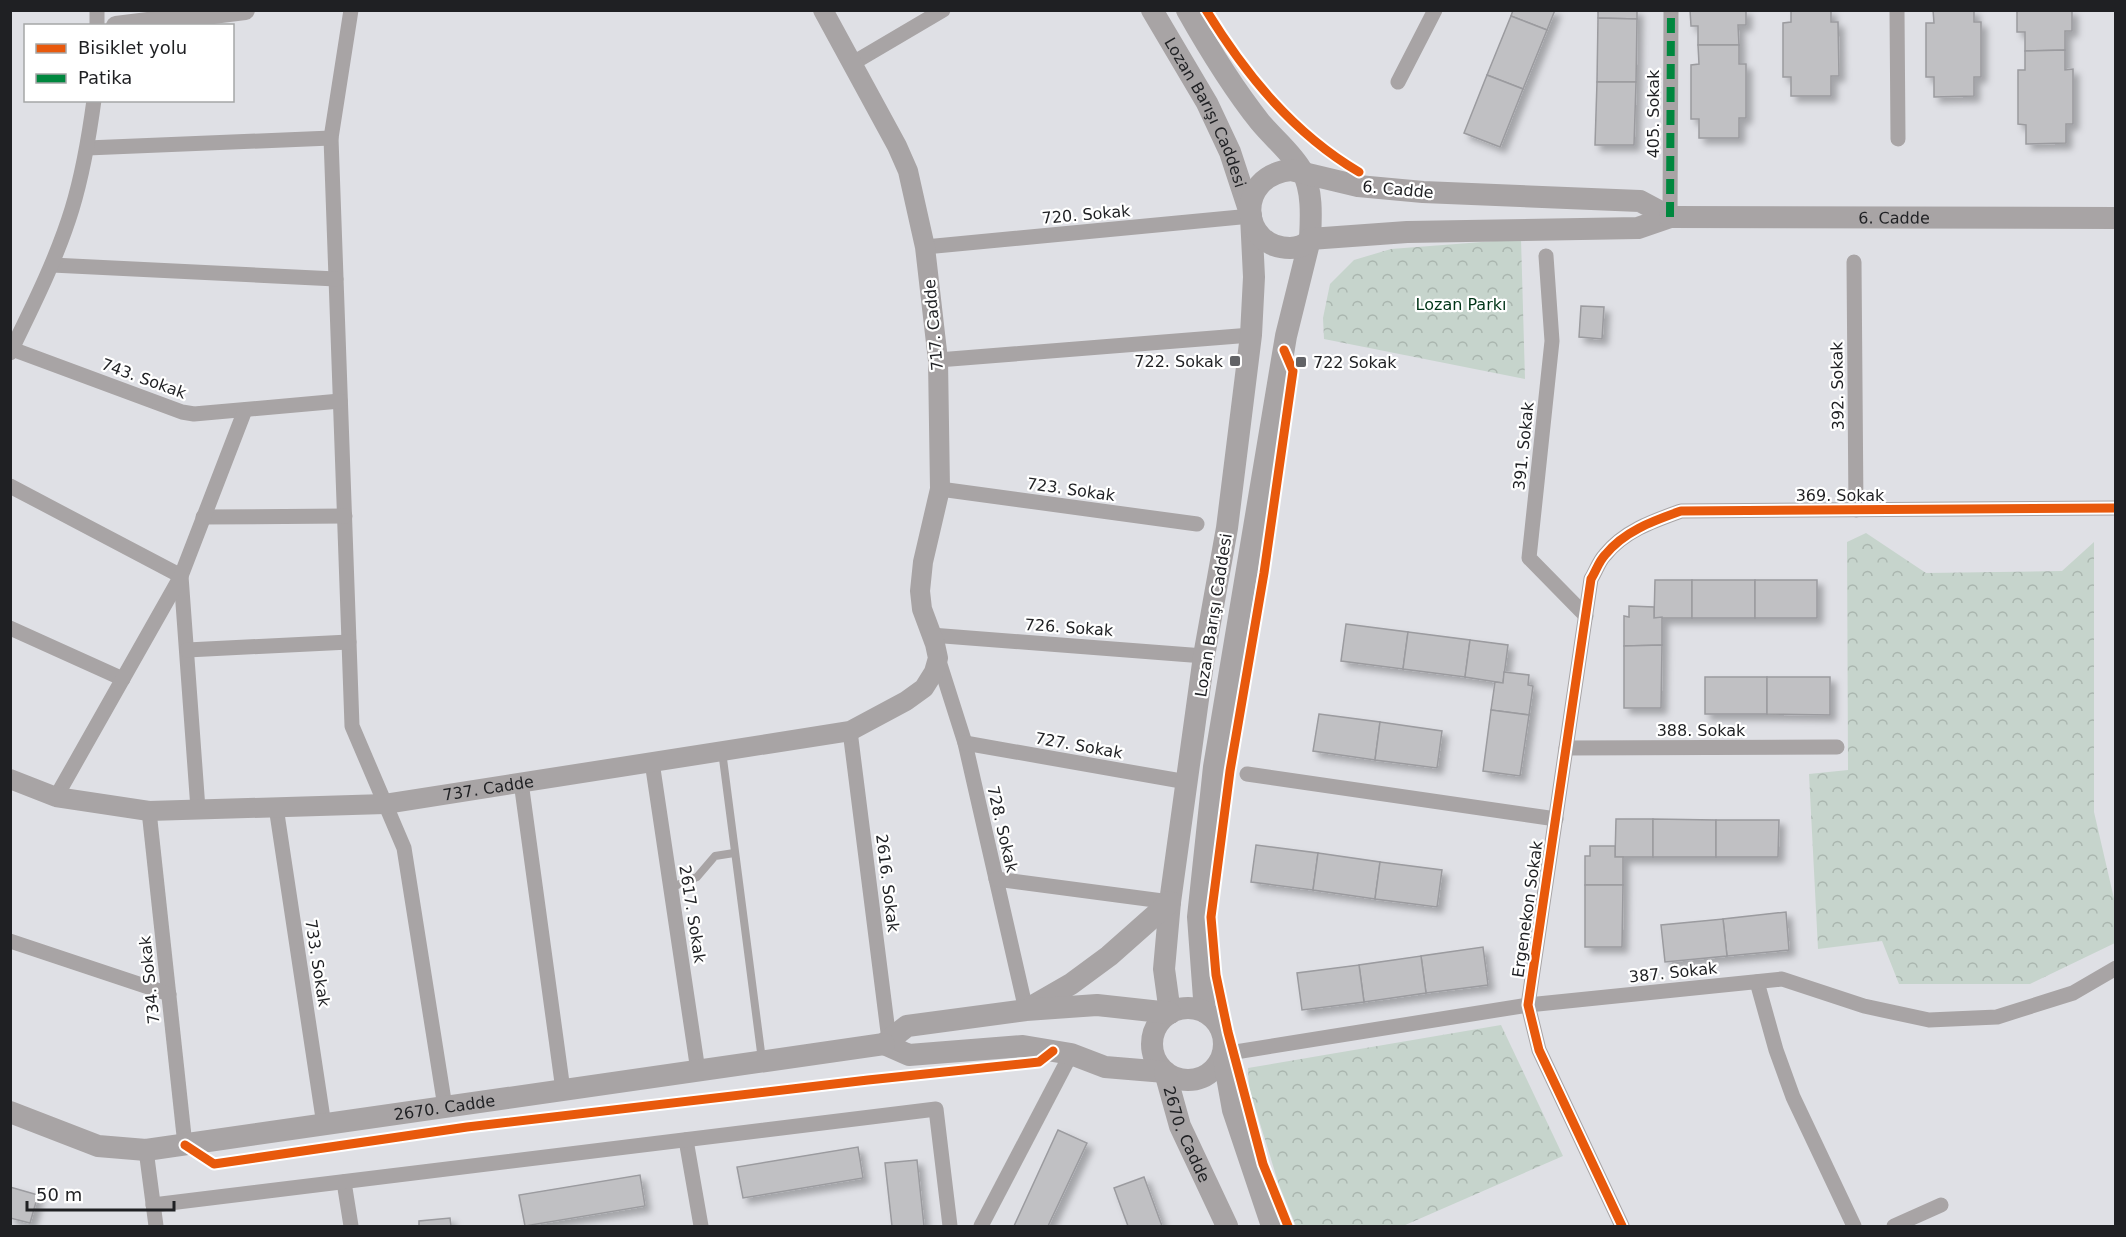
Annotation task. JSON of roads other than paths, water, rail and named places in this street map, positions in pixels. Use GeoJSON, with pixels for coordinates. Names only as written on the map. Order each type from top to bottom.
{"type":"FeatureCollection","features":[{"type":"Feature","properties":{"kind":"main road","name":"Lozan Barışı Caddesi"},"geometry":{"type":"LineString","coordinates":[[1152,10],[1207,102],[1230,152],[1254,228],[1271,244],[1283,248],[1295,248],[1306,244],[1310,239]]}},
{"type":"Feature","properties":{"kind":"main road","name":"Lozan Barışı Caddesi"},"geometry":{"type":"LineString","coordinates":[[1187,10],[1203,38],[1259,121],[1303,172],[1310,207],[1310,239],[1286,336],[1214,767],[1198,917],[1205,1012]]}},
{"type":"Feature","properties":{"kind":"main road","name":"Lozan Barışı Caddesi"},"geometry":{"type":"LineString","coordinates":[[1170,1013],[1164,969],[1170,902],[1204,656],[1227,528],[1251,335],[1254,277],[1250,205],[1253,193],[1269,176],[1279,171],[1303,172]]}},
{"type":"Feature","properties":{"kind":"main road","name":"6. Cadde"},"geometry":{"type":"LineString","coordinates":[[1303,172],[1358,186],[1423,192],[1640,201],[1670,217]]}},
{"type":"Feature","properties":{"kind":"main road","name":"6. Cadde"},"geometry":{"type":"LineString","coordinates":[[1310,239],[1407,232],[1638,228],[1670,217],[2115,218]]}},
{"type":"Feature","properties":{"kind":"main road"},"geometry":{"type":"LineString","coordinates":[[1026,1010],[1071,984],[1109,956],[1170,902]]}},
{"type":"Feature","properties":{"kind":"main road","name":"2670. Cadde"},"geometry":{"type":"LineString","coordinates":[[10,1112],[98,1146],[146,1150],[763,1062],[886,1042],[907,1026],[1026,1010],[1096,1005],[1170,1013]]}},
{"type":"Feature","properties":{"kind":"main road"},"geometry":{"type":"LineString","coordinates":[[1223,1054],[1217,1067],[1208,1075],[1186,1081],[1164,1072],[1153,1053],[1152,1041],[1161,1021],[1170,1013],[1181,1009],[1205,1012],[1214,1018],[1220,1027],[1224,1036],[1223,1054],[1233,1110],[1272,1227]]}},
{"type":"Feature","properties":{"kind":"main road","name":"2670. Cadde"},"geometry":{"type":"LineString","coordinates":[[886,1042],[909,1055],[1023,1046],[1071,1054],[1105,1068],[1164,1072],[1180,1126],[1227,1227]]}},
{"type":"Feature","properties":{"kind":"street"},"geometry":{"type":"LineString","coordinates":[[132,24],[245,10]]}},
{"type":"Feature","properties":{"kind":"street"},"geometry":{"type":"LineString","coordinates":[[351,10],[331,138],[352,726],[404,848],[445,1107]]}},
{"type":"Feature","properties":{"kind":"street","name":"717. Cadde"},"geometry":{"type":"LineString","coordinates":[[823,10],[908,171],[925,247],[938,360],[940,489],[923,562],[920,591],[922,609],[938,658]]}},
{"type":"Feature","properties":{"kind":"street"},"geometry":{"type":"LineString","coordinates":[[853,63],[943,10]]}},
{"type":"Feature","properties":{"kind":"street"},"geometry":{"type":"LineString","coordinates":[[1398,82],[1435,10]]}},
{"type":"Feature","properties":{"kind":"street","name":"405. Sokak"},"geometry":{"type":"LineString","coordinates":[[1670,217],[1671,10]]}},
{"type":"Feature","properties":{"kind":"street"},"geometry":{"type":"LineString","coordinates":[[1897,10],[1898,139]]}},
{"type":"Feature","properties":{"kind":"street"},"geometry":{"type":"LineString","coordinates":[[11,351],[52,265],[72,208],[87,148],[94,102]]}},
{"type":"Feature","properties":{"kind":"street"},"geometry":{"type":"LineString","coordinates":[[87,148],[331,138]]}},
{"type":"Feature","properties":{"kind":"street","name":"720. Sokak"},"geometry":{"type":"LineString","coordinates":[[925,247],[1251,216]]}},
{"type":"Feature","properties":{"kind":"street","name":"391. Sokak"},"geometry":{"type":"LineString","coordinates":[[1546,256],[1552,341],[1529,558],[1586,616]]}},
{"type":"Feature","properties":{"kind":"street","name":"392. Sokak"},"geometry":{"type":"LineString","coordinates":[[1854,262],[1856,510]]}},
{"type":"Feature","properties":{"kind":"street"},"geometry":{"type":"LineString","coordinates":[[52,265],[336,279]]}},
{"type":"Feature","properties":{"kind":"street"},"geometry":{"type":"LineString","coordinates":[[938,360],[1251,335]]}},
{"type":"Feature","properties":{"kind":"street","name":"743. Sokak"},"geometry":{"type":"LineString","coordinates":[[11,351],[182,412],[194,414],[340,401]]}},
{"type":"Feature","properties":{"kind":"street"},"geometry":{"type":"LineString","coordinates":[[56,797],[181,576],[245,410]]}},
{"type":"Feature","properties":{"kind":"street"},"geometry":{"type":"LineString","coordinates":[[10,486],[181,576]]}},
{"type":"Feature","properties":{"kind":"street","name":"723. Sokak"},"geometry":{"type":"LineString","coordinates":[[940,489],[1197,524]]}},
{"type":"Feature","properties":{"kind":"street","name":"369. Sokak"},"geometry":{"type":"LineString","coordinates":[[1592,579],[1604,555],[1625,536],[1653,521],[1681,511],[2115,508]]}},
{"type":"Feature","properties":{"kind":"street"},"geometry":{"type":"LineString","coordinates":[[203,518],[345,516]]}},
{"type":"Feature","properties":{"kind":"street"},"geometry":{"type":"LineString","coordinates":[[181,576],[198,809]]}},
{"type":"Feature","properties":{"kind":"street","name":"Ergenekon Sokak"},"geometry":{"type":"LineString","coordinates":[[1592,579],[1528,1005],[1539,1050],[1622,1227]]}},
{"type":"Feature","properties":{"kind":"street"},"geometry":{"type":"LineString","coordinates":[[10,628],[123,680]]}},
{"type":"Feature","properties":{"kind":"street","name":"726. Sokak"},"geometry":{"type":"LineString","coordinates":[[931,634],[1204,656]]}},
{"type":"Feature","properties":{"kind":"street"},"geometry":{"type":"LineString","coordinates":[[187,650],[349,642]]}},
{"type":"Feature","properties":{"kind":"street","name":"737. Cadde"},"geometry":{"type":"LineString","coordinates":[[10,779],[56,797],[149,811],[385,804],[850,731],[906,701],[924,688],[934,672],[938,658]]}},
{"type":"Feature","properties":{"kind":"street","name":"728. Sokak"},"geometry":{"type":"LineString","coordinates":[[938,658],[965,743],[1026,1010]]}},
{"type":"Feature","properties":{"kind":"street","name":"2616. Sokak"},"geometry":{"type":"LineString","coordinates":[[850,731],[886,1042]]}},
{"type":"Feature","properties":{"kind":"street","name":"727. Sokak"},"geometry":{"type":"LineString","coordinates":[[965,743],[1187,782]]}},
{"type":"Feature","properties":{"kind":"street","name":"388. Sokak"},"geometry":{"type":"LineString","coordinates":[[1566,748],[1837,747]]}},
{"type":"Feature","properties":{"kind":"street","name":"2617. Sokak"},"geometry":{"type":"LineString","coordinates":[[652,762],[698,1071]]}},
{"type":"Feature","properties":{"kind":"street"},"geometry":{"type":"LineString","coordinates":[[1247,774],[1556,819]]}},
{"type":"Feature","properties":{"kind":"street"},"geometry":{"type":"LineString","coordinates":[[521,782],[563,1090]]}},
{"type":"Feature","properties":{"kind":"street","name":"733. Sokak"},"geometry":{"type":"LineString","coordinates":[[276,807],[324,1125]]}},
{"type":"Feature","properties":{"kind":"street","name":"734. Sokak"},"geometry":{"type":"LineString","coordinates":[[149,811],[185,1145]]}},
{"type":"Feature","properties":{"kind":"street"},"geometry":{"type":"LineString","coordinates":[[996,879],[1170,902]]}},
{"type":"Feature","properties":{"kind":"street"},"geometry":{"type":"LineString","coordinates":[[10,941],[168,994]]}},
{"type":"Feature","properties":{"kind":"street","name":"387. Sokak"},"geometry":{"type":"LineString","coordinates":[[1223,1054],[1528,1005],[1782,979],[1864,1006],[1929,1020],[1996,1017],[2073,993],[2115,968]]}},
{"type":"Feature","properties":{"kind":"street"},"geometry":{"type":"LineString","coordinates":[[1757,982],[1776,1050],[1793,1096],[1854,1227]]}},
{"type":"Feature","properties":{"kind":"street"},"geometry":{"type":"LineString","coordinates":[[981,1227],[1071,1054]]}},
{"type":"Feature","properties":{"kind":"street"},"geometry":{"type":"LineString","coordinates":[[153,1205],[936,1109],[950,1227]]}},
{"type":"Feature","properties":{"kind":"street"},"geometry":{"type":"LineString","coordinates":[[686,1140],[701,1227]]}},
{"type":"Feature","properties":{"kind":"street"},"geometry":{"type":"LineString","coordinates":[[146,1150],[156,1227]]}},
{"type":"Feature","properties":{"kind":"street"},"geometry":{"type":"LineString","coordinates":[[344,1182],[351,1227]]}},
{"type":"Feature","properties":{"kind":"street"},"geometry":{"type":"LineString","coordinates":[[1894,1227],[1941,1205]]}},
{"type":"Feature","properties":{"kind":"lane"},"geometry":{"type":"LineString","coordinates":[[722,751],[763,1062]]}},
{"type":"Feature","properties":{"kind":"lane"},"geometry":{"type":"LineString","coordinates":[[670,888],[697,877],[715,856],[734,853]]}},
{"type":"Feature","properties":{"kind":"place","name":"722. Sokak"},"geometry":{"type":"Point","coordinates":[1235,361]}},
{"type":"Feature","properties":{"kind":"place","name":"722 Sokak"},"geometry":{"type":"Point","coordinates":[1301,362]}},
{"type":"Feature","properties":{"kind":"park label","name":"Lozan Parkı"},"geometry":{"type":"Point","coordinates":[1461,304]}}]}
